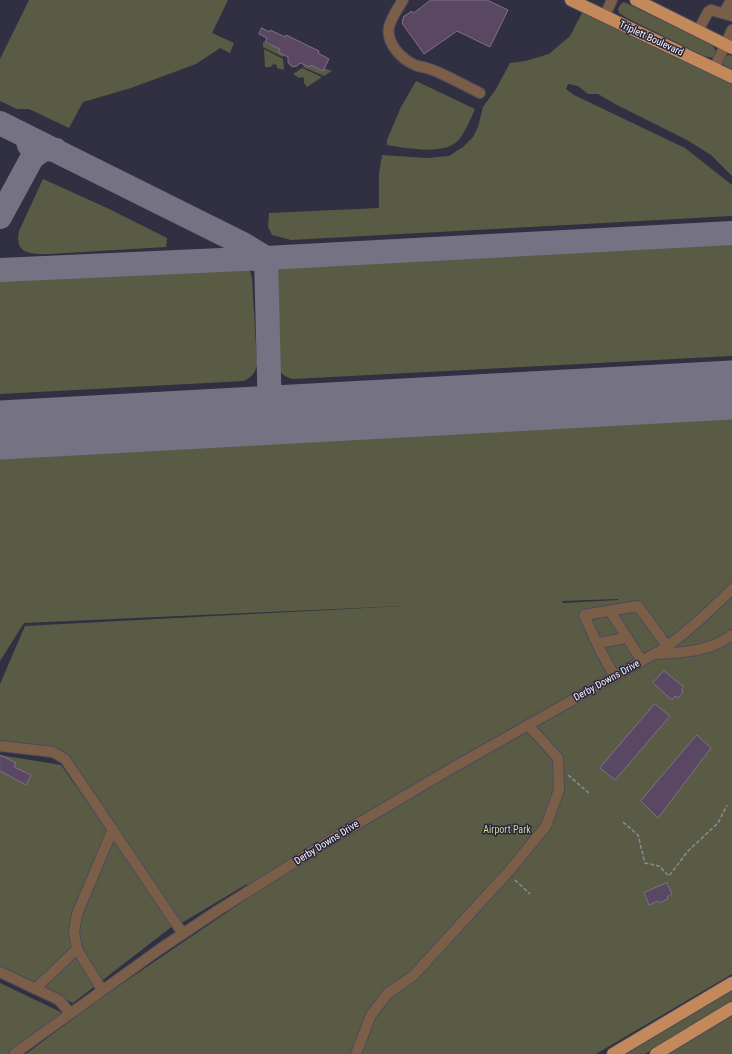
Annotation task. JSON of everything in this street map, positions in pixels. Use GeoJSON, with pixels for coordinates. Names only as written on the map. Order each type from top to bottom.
{"type":"FeatureCollection","features":[{"type":"Feature","properties":{"kind":"main road","name":"Triplett Boulevard"},"geometry":{"type":"LineString","coordinates":[[571,0],[732,77]]}},
{"type":"Feature","properties":{"kind":"main road"},"geometry":{"type":"LineString","coordinates":[[636,0],[728,46]]}},
{"type":"Feature","properties":{"kind":"main road"},"geometry":{"type":"LineString","coordinates":[[613,1054],[732,983]]}},
{"type":"Feature","properties":{"kind":"main road"},"geometry":{"type":"LineString","coordinates":[[656,1054],[732,1008]]}},
{"type":"Feature","properties":{"kind":"street"},"geometry":{"type":"LineString","coordinates":[[403,0],[389,26],[388,35],[393,46],[402,57],[415,65],[430,69],[480,93]]}},
{"type":"Feature","properties":{"kind":"street"},"geometry":{"type":"LineString","coordinates":[[604,17],[612,0]]}},
{"type":"Feature","properties":{"kind":"street"},"geometry":{"type":"LineString","coordinates":[[698,31],[708,12],[711,10],[728,14],[731,0]]}},
{"type":"Feature","properties":{"kind":"street"},"geometry":{"type":"LineString","coordinates":[[714,69],[728,46],[732,30]]}},
{"type":"Feature","properties":{"kind":"street","name":"Derby Downs Drive"},"geometry":{"type":"LineString","coordinates":[[14,1054],[102,990],[183,934],[335,837],[440,774],[654,655],[713,608],[732,589]]}},
{"type":"Feature","properties":{"kind":"street"},"geometry":{"type":"LineString","coordinates":[[615,677],[584,615],[638,606],[667,646]]}},
{"type":"Feature","properties":{"kind":"street"},"geometry":{"type":"LineString","coordinates":[[610,611],[642,661]]}},
{"type":"Feature","properties":{"kind":"street","name":"Derby Downs Drive"},"geometry":{"type":"LineString","coordinates":[[654,655],[709,648],[732,635]]}},
{"type":"Feature","properties":{"kind":"street"},"geometry":{"type":"LineString","coordinates":[[597,643],[627,638]]}},
{"type":"Feature","properties":{"kind":"street"},"geometry":{"type":"LineString","coordinates":[[356,1054],[371,1015],[388,993],[413,976],[507,873],[546,826],[559,790],[558,758],[528,725]]}},
{"type":"Feature","properties":{"kind":"street"},"geometry":{"type":"LineString","coordinates":[[0,746],[53,752],[65,759],[183,934]]}},
{"type":"Feature","properties":{"kind":"street"},"geometry":{"type":"LineString","coordinates":[[102,990],[77,949],[74,932],[77,914],[113,829]]}},
{"type":"Feature","properties":{"kind":"street"},"geometry":{"type":"LineString","coordinates":[[35,988],[77,949]]}},
{"type":"Feature","properties":{"kind":"street"},"geometry":{"type":"LineString","coordinates":[[0,972],[59,1000],[70,1013]]}},
{"type":"Feature","properties":{"kind":"path"},"geometry":{"type":"LineString","coordinates":[[623,822],[638,835],[645,863],[659,866],[669,876],[688,851],[718,823],[727,805]]}},
{"type":"Feature","properties":{"kind":"path"},"geometry":{"type":"LineString","coordinates":[[507,873],[530,894]]}},
{"type":"Feature","properties":{"kind":"green space"},"geometry":{"type":"Polygon","coordinates":[[[29,0],[228,0],[212,33],[234,43],[230,53],[220,48],[196,64],[131,88],[83,102],[69,128],[29,109],[17,109],[0,101],[0,59],[29,0]]]}},
{"type":"Feature","properties":{"kind":"green space"},"geometry":{"type":"Polygon","coordinates":[[[624,2],[712,45],[716,51],[713,58],[704,56],[619,13],[618,9],[624,2]]]}},
{"type":"Feature","properties":{"kind":"green space"},"geometry":{"type":"Polygon","coordinates":[[[583,11],[732,82],[732,176],[711,155],[687,140],[598,94],[588,94],[578,86],[568,84],[566,89],[574,95],[685,148],[732,185],[732,216],[291,240],[272,235],[268,227],[269,213],[379,208],[379,174],[382,155],[427,158],[449,156],[463,147],[473,137],[478,127],[483,107],[496,89],[510,63],[525,61],[549,54],[570,36],[583,11]]]}},
{"type":"Feature","properties":{"kind":"green space"},"geometry":{"type":"Polygon","coordinates":[[[263,42],[280,49],[279,52],[284,54],[283,57],[263,47],[263,42]]]}},
{"type":"Feature","properties":{"kind":"green space"},"geometry":{"type":"Polygon","coordinates":[[[264,49],[283,59],[284,70],[277,68],[277,65],[274,64],[271,67],[265,67],[264,49]]]}},
{"type":"Feature","properties":{"kind":"green space"},"geometry":{"type":"Polygon","coordinates":[[[724,56],[732,56],[732,70],[722,64],[721,60],[724,56]]]}},
{"type":"Feature","properties":{"kind":"green space"},"geometry":{"type":"Polygon","coordinates":[[[305,64],[310,67],[311,65],[332,71],[324,76],[303,67],[305,64]]]}},
{"type":"Feature","properties":{"kind":"green space"},"geometry":{"type":"Polygon","coordinates":[[[302,68],[322,77],[307,87],[304,83],[304,78],[299,78],[293,74],[302,68]]]}},
{"type":"Feature","properties":{"kind":"green space"},"geometry":{"type":"Polygon","coordinates":[[[416,81],[475,109],[463,134],[455,143],[447,147],[427,150],[387,145],[387,140],[401,107],[416,81]]]}},
{"type":"Feature","properties":{"kind":"green space"},"geometry":{"type":"Polygon","coordinates":[[[43,179],[107,208],[167,238],[166,247],[49,254],[26,252],[19,245],[19,231],[43,179]]]}},
{"type":"Feature","properties":{"kind":"green space"},"geometry":{"type":"Polygon","coordinates":[[[732,238],[732,356],[293,379],[286,377],[281,373],[275,362],[272,281],[274,271],[283,263],[732,238]]]}},
{"type":"Feature","properties":{"kind":"green space"},"geometry":{"type":"Polygon","coordinates":[[[239,263],[250,271],[252,278],[257,365],[252,375],[244,381],[0,394],[0,274],[239,263]]]}},
{"type":"Feature","properties":{"kind":"green space","name":"Airport Park"},"geometry":{"type":"Polygon","coordinates":[[[732,418],[732,974],[596,1054],[26,1054],[98,1000],[251,896],[247,884],[180,924],[65,763],[56,759],[0,749],[0,684],[25,626],[403,606],[24,623],[0,661],[0,456],[732,418]],[[618,599],[562,601],[563,603],[618,600],[618,599]]]}},
{"type":"Feature","properties":{"kind":"green space"},"geometry":{"type":"Polygon","coordinates":[[[0,755],[61,765],[174,925],[73,1003],[0,969],[0,755]]]}},
{"type":"Feature","properties":{"kind":"green space"},"geometry":{"type":"Polygon","coordinates":[[[0,983],[67,1015],[14,1054],[0,1054],[0,983]]]}},
{"type":"Feature","properties":{"kind":"green space"},"geometry":{"type":"Polygon","coordinates":[[[732,986],[732,1002],[645,1054],[616,1054],[732,986]]]}},
{"type":"Feature","properties":{"kind":"green space"},"geometry":{"type":"Polygon","coordinates":[[[732,1014],[732,1054],[663,1054],[732,1014]]]}},
{"type":"Feature","properties":{"kind":"building"},"geometry":{"type":"Polygon","coordinates":[[[431,0],[487,0],[508,10],[490,47],[457,31],[424,54],[402,23],[402,20],[404,19],[403,17],[412,11],[413,13],[431,0]]]}},
{"type":"Feature","properties":{"kind":"building"},"geometry":{"type":"Polygon","coordinates":[[[262,28],[285,37],[286,35],[319,51],[318,53],[329,59],[323,71],[311,65],[310,67],[300,63],[293,67],[290,65],[288,62],[288,57],[278,52],[280,49],[265,42],[267,38],[259,34],[262,28]]]}},
{"type":"Feature","properties":{"kind":"building"},"geometry":{"type":"Polygon","coordinates":[[[664,671],[684,687],[681,690],[683,692],[678,698],[675,696],[672,700],[653,683],[664,671]]]}},
{"type":"Feature","properties":{"kind":"building"},"geometry":{"type":"Polygon","coordinates":[[[655,704],[670,716],[615,780],[600,768],[655,704]]]}},
{"type":"Feature","properties":{"kind":"building"},"geometry":{"type":"Polygon","coordinates":[[[697,735],[711,748],[658,818],[641,801],[697,735]]]}},
{"type":"Feature","properties":{"kind":"building"},"geometry":{"type":"Polygon","coordinates":[[[0,755],[16,763],[14,767],[31,775],[26,785],[0,771],[0,755]]]}},
{"type":"Feature","properties":{"kind":"building"},"geometry":{"type":"Polygon","coordinates":[[[667,883],[672,894],[667,897],[668,899],[649,905],[644,893],[667,883]]]}},
{"type":"Feature","properties":{"kind":"taxiway"},"geometry":{"type":"LineString","coordinates":[[0,123],[24,135],[27,138],[29,145]]}},
{"type":"Feature","properties":{"kind":"taxiway"},"geometry":{"type":"LineString","coordinates":[[20,133],[243,244],[266,258],[270,416]]}},
{"type":"Feature","properties":{"kind":"taxiway"},"geometry":{"type":"LineString","coordinates":[[0,217],[32,158],[46,149],[56,150]]}},
{"type":"Feature","properties":{"kind":"taxiway"},"geometry":{"type":"LineString","coordinates":[[0,270],[266,258],[732,233]]}},
{"type":"Feature","properties":{"kind":"runway"},"geometry":{"type":"LineString","coordinates":[[0,430],[732,390]]}}]}
